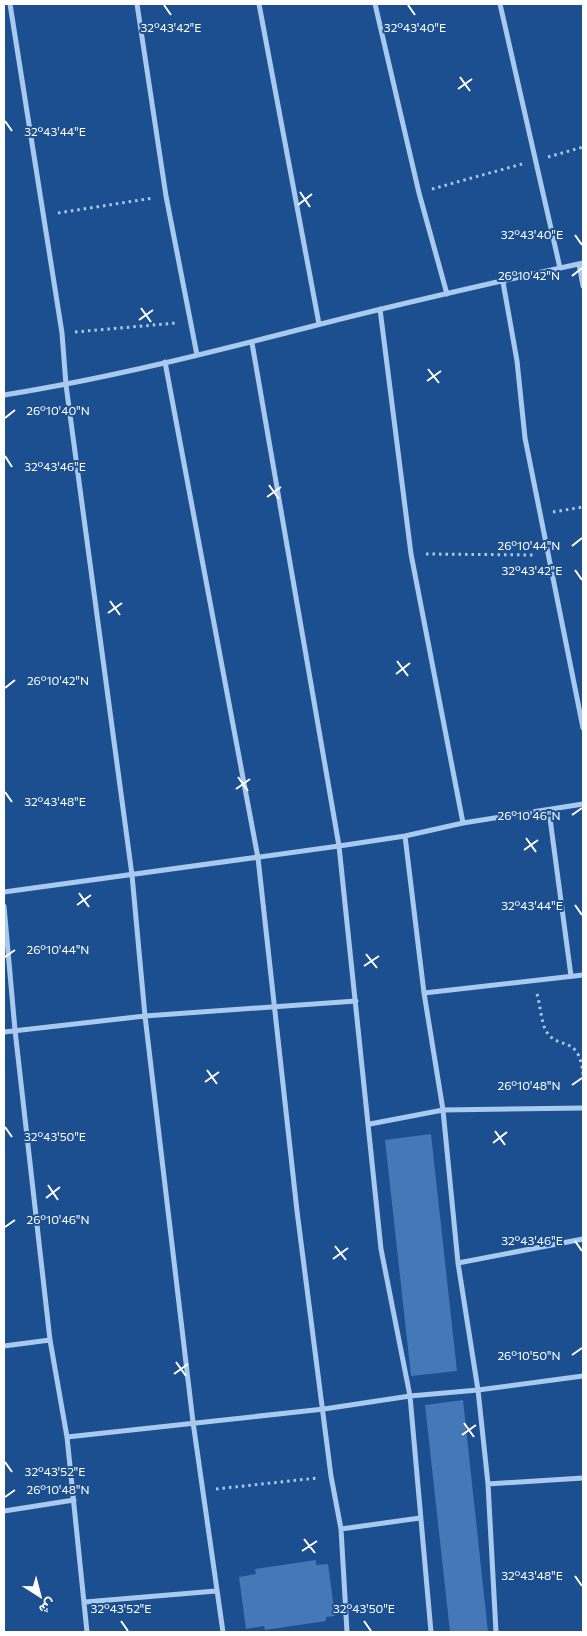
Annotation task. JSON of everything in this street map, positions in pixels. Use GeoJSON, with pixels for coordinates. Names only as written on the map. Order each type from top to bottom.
{"type":"FeatureCollection","features":[{"type":"Feature","properties":{"kind":"street"},"geometry":{"type":"LineString","coordinates":[[10,4],[62,333],[66,385],[132,875],[145,1016],[193,1422],[223,1632]]}},
{"type":"Feature","properties":{"kind":"street"},"geometry":{"type":"LineString","coordinates":[[137,4],[166,196],[197,355]]}},
{"type":"Feature","properties":{"kind":"street"},"geometry":{"type":"LineString","coordinates":[[259,4],[320,324]]}},
{"type":"Feature","properties":{"kind":"street"},"geometry":{"type":"LineString","coordinates":[[375,4],[420,193],[447,294]]}},
{"type":"Feature","properties":{"kind":"street"},"geometry":{"type":"LineString","coordinates":[[500,4],[534,161],[560,268]]}},
{"type":"Feature","properties":{"kind":"street"},"geometry":{"type":"LineString","coordinates":[[4,394],[66,385],[252,343],[380,309],[581,263],[583,286]]}},
{"type":"Feature","properties":{"kind":"street"},"geometry":{"type":"LineString","coordinates":[[503,282],[517,361],[525,438],[583,728]]}},
{"type":"Feature","properties":{"kind":"street"},"geometry":{"type":"LineString","coordinates":[[380,309],[411,554],[464,823]]}},
{"type":"Feature","properties":{"kind":"street"},"geometry":{"type":"LineString","coordinates":[[252,343],[339,846],[370,1124],[381,1249],[410,1396],[431,1632]]}},
{"type":"Feature","properties":{"kind":"street"},"geometry":{"type":"LineString","coordinates":[[165,362],[258,858],[297,1211],[324,1409],[331,1476],[341,1529],[347,1632]]}},
{"type":"Feature","properties":{"kind":"street"},"geometry":{"type":"LineString","coordinates":[[4,892],[405,836],[464,823],[549,811],[583,804]]}},
{"type":"Feature","properties":{"kind":"street"},"geometry":{"type":"LineString","coordinates":[[549,811],[571,976]]}},
{"type":"Feature","properties":{"kind":"street"},"geometry":{"type":"LineString","coordinates":[[405,836],[424,993],[442,1110],[458,1263],[478,1390],[488,1484],[496,1632]]}},
{"type":"Feature","properties":{"kind":"street"},"geometry":{"type":"LineString","coordinates":[[4,906],[15,1030],[50,1340],[74,1500],[87,1632]]}},
{"type":"Feature","properties":{"kind":"street"},"geometry":{"type":"LineString","coordinates":[[424,993],[583,974]]}},
{"type":"Feature","properties":{"kind":"street"},"geometry":{"type":"LineString","coordinates":[[4,1032],[145,1016],[356,1001]]}},
{"type":"Feature","properties":{"kind":"street"},"geometry":{"type":"LineString","coordinates":[[370,1124],[442,1110],[583,1108]]}},
{"type":"Feature","properties":{"kind":"street"},"geometry":{"type":"LineString","coordinates":[[458,1263],[583,1239]]}},
{"type":"Feature","properties":{"kind":"street"},"geometry":{"type":"LineString","coordinates":[[4,1346],[50,1340]]}},
{"type":"Feature","properties":{"kind":"street"},"geometry":{"type":"LineString","coordinates":[[66,1437],[324,1409],[410,1396],[478,1390],[583,1376]]}},
{"type":"Feature","properties":{"kind":"street"},"geometry":{"type":"LineString","coordinates":[[488,1484],[583,1478]]}},
{"type":"Feature","properties":{"kind":"street"},"geometry":{"type":"LineString","coordinates":[[4,1511],[74,1500]]}},
{"type":"Feature","properties":{"kind":"street"},"geometry":{"type":"LineString","coordinates":[[341,1529],[420,1518]]}},
{"type":"Feature","properties":{"kind":"street"},"geometry":{"type":"LineString","coordinates":[[85,1602],[216,1591]]}},
{"type":"Feature","properties":{"kind":"path"},"geometry":{"type":"LineString","coordinates":[[420,193],[583,147]]}},
{"type":"Feature","properties":{"kind":"path"},"geometry":{"type":"LineString","coordinates":[[42,215],[166,196]]}},
{"type":"Feature","properties":{"kind":"path"},"geometry":{"type":"LineString","coordinates":[[62,333],[190,322]]}},
{"type":"Feature","properties":{"kind":"path"},"geometry":{"type":"LineString","coordinates":[[540,515],[583,507]]}},
{"type":"Feature","properties":{"kind":"path"},"geometry":{"type":"LineString","coordinates":[[411,554],[548,555]]}},
{"type":"Feature","properties":{"kind":"path"},"geometry":{"type":"LineString","coordinates":[[535,981],[545,1030],[558,1041],[572,1046],[579,1052],[583,1074]]}},
{"type":"Feature","properties":{"kind":"path"},"geometry":{"type":"LineString","coordinates":[[203,1491],[331,1476]]}},
{"type":"Feature","properties":{"kind":"building"},"geometry":{"type":"Polygon","coordinates":[[[431,1134],[457,1371],[411,1376],[385,1140],[431,1134]]]}},
{"type":"Feature","properties":{"kind":"building"},"geometry":{"type":"Polygon","coordinates":[[[463,1400],[488,1632],[450,1632],[425,1405],[463,1400]]]}},
{"type":"Feature","properties":{"kind":"building"},"geometry":{"type":"Polygon","coordinates":[[[316,1560],[316,1565],[328,1564],[335,1616],[326,1617],[326,1621],[265,1630],[264,1626],[246,1629],[239,1577],[256,1574],[255,1569],[316,1560]]]}}]}
